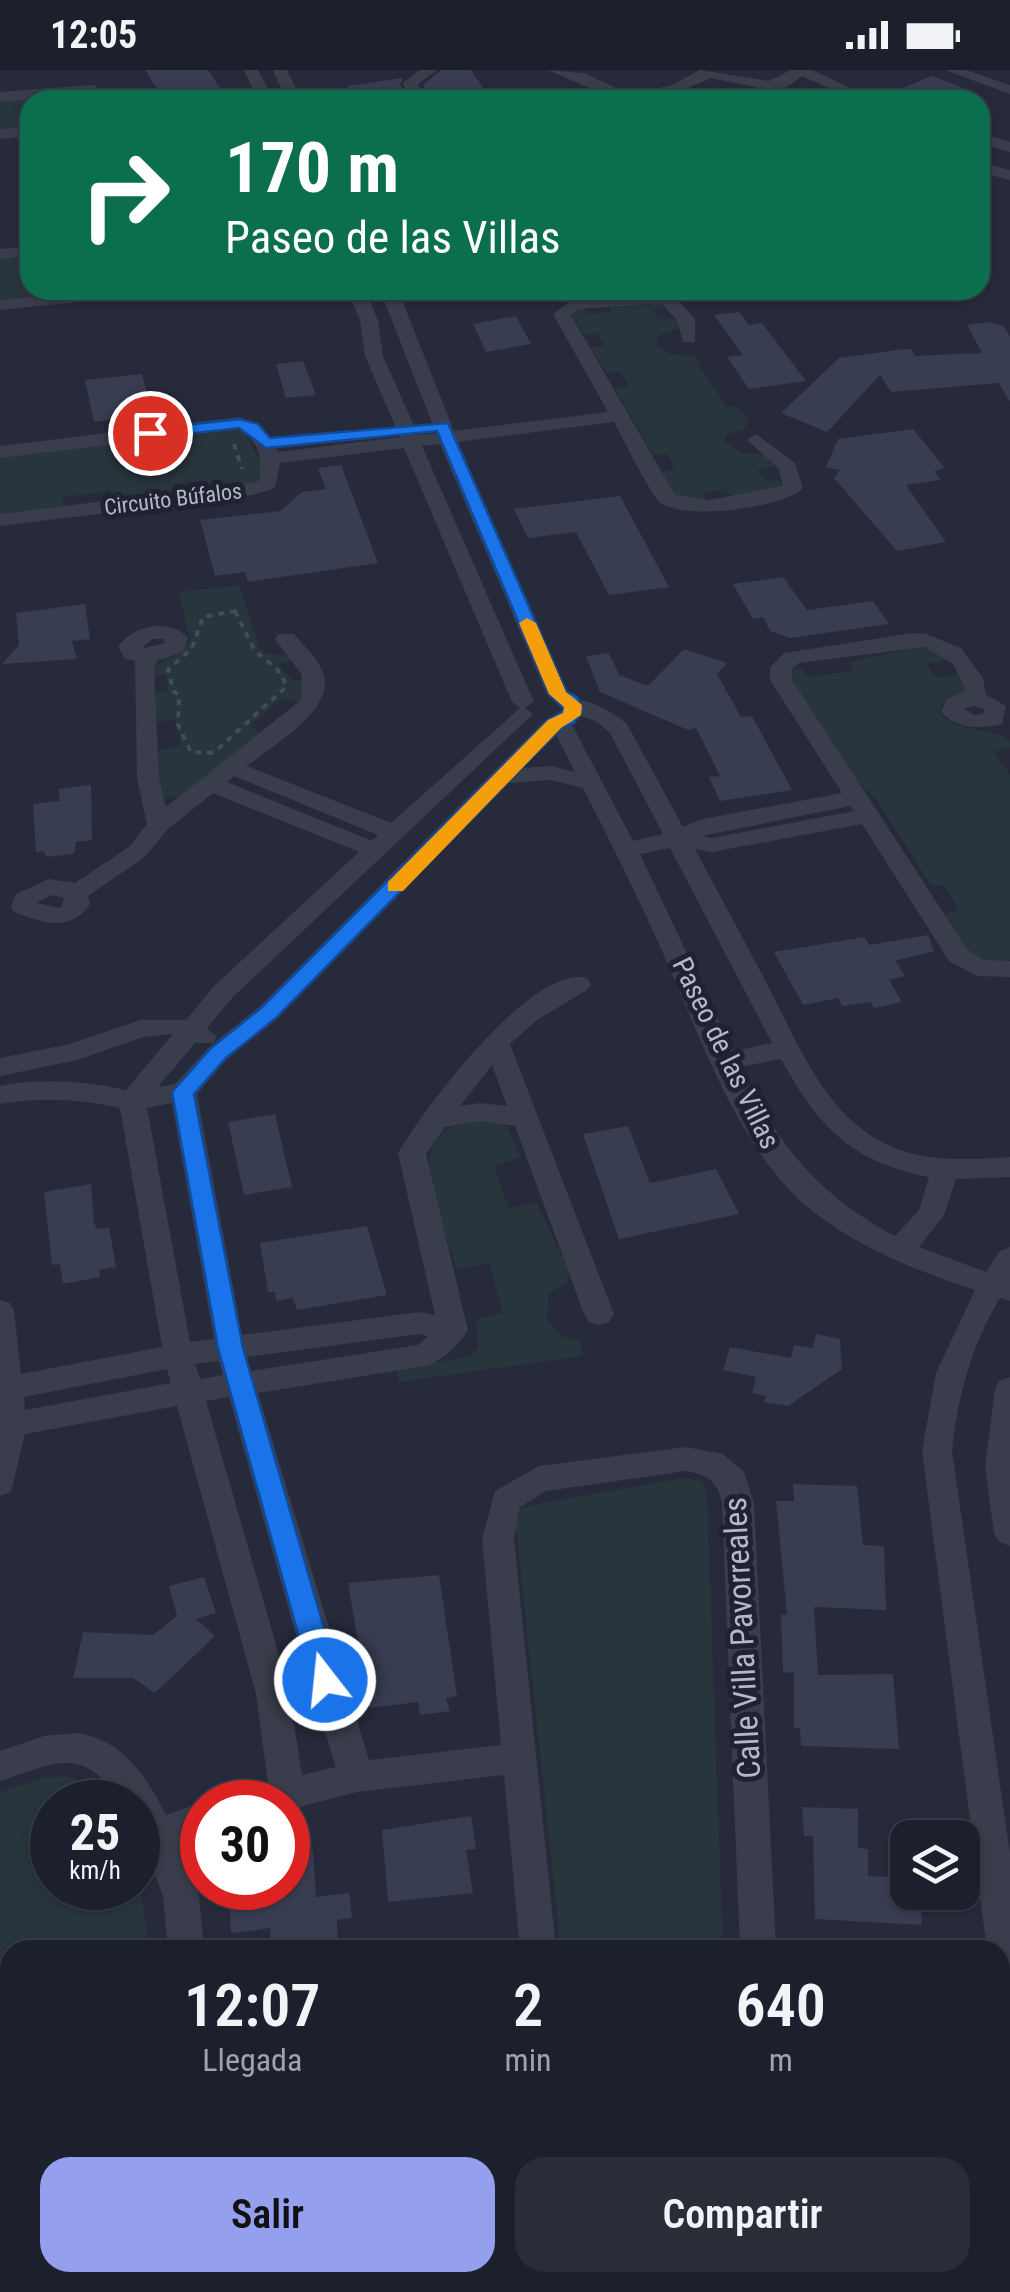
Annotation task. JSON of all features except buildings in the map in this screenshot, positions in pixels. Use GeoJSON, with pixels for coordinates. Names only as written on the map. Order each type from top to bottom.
{"type":"FeatureCollection","features":[{"type":"Feature","properties":{"kind":"street"},"geometry":{"type":"LineString","coordinates":[[413,90],[410,84],[430,70]]}},
{"type":"Feature","properties":{"kind":"street"},"geometry":{"type":"LineString","coordinates":[[554,70],[609,90]]}},
{"type":"Feature","properties":{"kind":"street"},"geometry":{"type":"LineString","coordinates":[[704,90],[740,83],[783,82],[794,78],[799,70],[826,75],[852,90]]}},
{"type":"Feature","properties":{"kind":"street"},"geometry":{"type":"LineString","coordinates":[[952,70],[1010,90]]}},
{"type":"Feature","properties":{"kind":"street"},"geometry":{"type":"LineString","coordinates":[[684,90],[709,71],[740,83]]}},
{"type":"Feature","properties":{"kind":"street"},"geometry":{"type":"LineString","coordinates":[[760,84],[772,90]]}},
{"type":"Feature","properties":{"kind":"street"},"geometry":{"type":"LineString","coordinates":[[0,305],[48,300]]}},
{"type":"Feature","properties":{"kind":"street"},"geometry":{"type":"LineString","coordinates":[[360,300],[369,320],[374,356],[522,708]]}},
{"type":"Feature","properties":{"kind":"street","name":"Paseo de las Villas"},"geometry":{"type":"LineString","coordinates":[[393,300],[592,784],[628,849],[727,1061],[783,1166],[817,1200],[898,1249],[932,1265],[1004,1277],[947,1377],[940,1404],[937,1451],[1004,1940]]}},
{"type":"Feature","properties":{"kind":"street"},"geometry":{"type":"LineString","coordinates":[[626,300],[574,304],[562,314],[667,499],[678,505],[784,494],[793,488],[780,457],[756,440]]}},
{"type":"Feature","properties":{"kind":"street"},"geometry":{"type":"LineString","coordinates":[[668,300],[686,319],[688,338]]}},
{"type":"Feature","properties":{"kind":"street"},"geometry":{"type":"LineString","coordinates":[[0,452],[225,424],[252,427],[268,451],[616,410]]}},
{"type":"Feature","properties":{"kind":"street","name":"Circuito Búfalos"},"geometry":{"type":"LineString","coordinates":[[0,520],[253,490],[268,484],[268,451]]}},
{"type":"Feature","properties":{"kind":"street"},"geometry":{"type":"LineString","coordinates":[[75,894],[137,852],[160,825],[311,702],[316,674],[286,638]]}},
{"type":"Feature","properties":{"kind":"street"},"geometry":{"type":"LineString","coordinates":[[974,698],[977,690],[969,670],[949,646],[932,640],[912,639],[792,658],[781,667],[781,680],[958,955],[977,968],[1010,969]]}},
{"type":"Feature","properties":{"kind":"street"},"geometry":{"type":"LineString","coordinates":[[147,657],[141,702],[148,779],[160,825]]}},
{"type":"Feature","properties":{"kind":"street"},"geometry":{"type":"LineString","coordinates":[[0,1096],[35,1090],[90,1092],[132,1101],[183,1092],[218,1053],[268,1013],[506,776],[562,712],[538,694],[522,708],[224,991],[132,1101],[187,1393],[273,1694],[271,1780]]}},
{"type":"Feature","properties":{"kind":"street","name":"Paseo de las Villas"},"geometry":{"type":"LineString","coordinates":[[562,712],[605,717],[619,729],[789,1049],[832,1118],[854,1138],[907,1164],[944,1170],[1010,1167]]}},
{"type":"Feature","properties":{"kind":"street"},"geometry":{"type":"LineString","coordinates":[[230,767],[393,832]]}},
{"type":"Feature","properties":{"kind":"street"},"geometry":{"type":"LineString","coordinates":[[506,776],[551,773],[592,784]]}},
{"type":"Feature","properties":{"kind":"street"},"geometry":{"type":"LineString","coordinates":[[209,783],[374,850]]}},
{"type":"Feature","properties":{"kind":"street"},"geometry":{"type":"LineString","coordinates":[[277,811],[297,794]]}},
{"type":"Feature","properties":{"kind":"street"},"geometry":{"type":"LineString","coordinates":[[628,849],[678,839],[712,844],[776,822],[862,807]]}},
{"type":"Feature","properties":{"kind":"street"},"geometry":{"type":"LineString","coordinates":[[453,1330],[412,1154],[497,1044],[547,996],[578,984]]}},
{"type":"Feature","properties":{"kind":"street"},"geometry":{"type":"LineString","coordinates":[[224,991],[268,1013]]}},
{"type":"Feature","properties":{"kind":"street"},"geometry":{"type":"LineString","coordinates":[[0,1067],[81,1050],[141,1026],[174,1025],[190,1029],[210,1042],[218,1053]]}},
{"type":"Feature","properties":{"kind":"street"},"geometry":{"type":"LineString","coordinates":[[497,1044],[599,1314]]}},
{"type":"Feature","properties":{"kind":"street"},"geometry":{"type":"LineString","coordinates":[[727,1061],[789,1049]]}},
{"type":"Feature","properties":{"kind":"street"},"geometry":{"type":"LineString","coordinates":[[183,1092],[230,1348],[325,1680],[357,1777]]}},
{"type":"Feature","properties":{"kind":"street"},"geometry":{"type":"LineString","coordinates":[[436,1119],[480,1112],[523,1118]]}},
{"type":"Feature","properties":{"kind":"street"},"geometry":{"type":"LineString","coordinates":[[898,1249],[920,1232],[934,1213],[944,1170]]}},
{"type":"Feature","properties":{"kind":"street"},"geometry":{"type":"LineString","coordinates":[[0,1310],[12,1425],[0,1482]]}},
{"type":"Feature","properties":{"kind":"street"},"geometry":{"type":"LineString","coordinates":[[10,1388],[178,1354],[419,1324],[453,1330]]}},
{"type":"Feature","properties":{"kind":"street"},"geometry":{"type":"LineString","coordinates":[[12,1425],[99,1406],[426,1354],[453,1330]]}},
{"type":"Feature","properties":{"kind":"street"},"geometry":{"type":"LineString","coordinates":[[356,1332],[361,1366]]}},
{"type":"Feature","properties":{"kind":"street"},"geometry":{"type":"LineString","coordinates":[[92,1373],[99,1406]]}},
{"type":"Feature","properties":{"kind":"street"},"geometry":{"type":"LineString","coordinates":[[1010,1389],[1000,1467],[1010,1532]]}},
{"type":"Feature","properties":{"kind":"street","name":"Calle Villa Pavorreales"},"geometry":{"type":"LineString","coordinates":[[537,1940],[498,1539],[506,1500],[539,1480],[686,1459],[712,1463],[733,1481],[738,1503],[758,1940]]}},
{"type":"Feature","properties":{"kind":"street"},"geometry":{"type":"LineString","coordinates":[[273,1694],[325,1680]]}},
{"type":"Feature","properties":{"kind":"street"},"geometry":{"type":"LineString","coordinates":[[0,1766],[65,1746],[94,1750],[123,1780]]}},
{"type":"Feature","properties":{"kind":"street"},"geometry":{"type":"LineString","coordinates":[[310,1788],[438,1765],[520,1758]]}},
{"type":"Feature","properties":{"kind":"street"},"geometry":{"type":"LineString","coordinates":[[160,1836],[181,1896],[185,1940]]}},
{"type":"Feature","properties":{"kind":"path"},"geometry":{"type":"LineString","coordinates":[[235,611],[254,651],[277,670],[287,686],[211,753],[184,749],[175,705],[179,695],[174,692],[168,670],[200,640],[203,617],[235,611]]}},
{"type":"Feature","properties":{"kind":"shaded area"},"geometry":{"type":"Polygon","coordinates":[[[20,98],[20,130],[0,132],[0,100],[20,98]]]}},
{"type":"Feature","properties":{"kind":"shaded area"},"geometry":{"type":"Polygon","coordinates":[[[20,257],[20,298],[0,300],[0,259],[20,257]]]}},
{"type":"Feature","properties":{"kind":"shaded area"},"geometry":{"type":"Polygon","coordinates":[[[659,302],[664,307],[653,310],[659,319],[676,318],[680,323],[679,328],[659,335],[656,344],[669,354],[695,356],[701,362],[698,364],[727,407],[737,406],[749,421],[745,428],[725,436],[725,442],[742,453],[771,455],[780,465],[757,470],[766,481],[779,480],[783,486],[732,497],[724,489],[703,493],[707,500],[677,499],[661,472],[676,469],[667,454],[653,455],[615,388],[629,386],[620,372],[607,374],[591,348],[605,345],[597,333],[584,335],[570,312],[584,308],[588,314],[611,311],[609,305],[659,302]]]}},
{"type":"Feature","properties":{"kind":"shaded area"},"geometry":{"type":"Polygon","coordinates":[[[241,427],[263,466],[260,482],[207,490],[205,481],[174,484],[176,493],[113,501],[110,491],[63,497],[63,507],[0,514],[0,456],[241,427]]]}},
{"type":"Feature","properties":{"kind":"shaded area"},"geometry":{"type":"Polygon","coordinates":[[[239,585],[259,647],[266,653],[290,656],[291,660],[277,665],[294,682],[309,678],[311,685],[300,702],[280,699],[250,726],[262,735],[183,798],[159,796],[158,750],[182,746],[175,719],[155,723],[152,694],[168,690],[166,675],[152,677],[149,669],[180,653],[190,641],[179,592],[239,585]]]}},
{"type":"Feature","properties":{"kind":"shaded area"},"geometry":{"type":"Polygon","coordinates":[[[919,647],[937,648],[948,660],[927,663],[935,678],[957,675],[967,691],[942,704],[940,714],[957,725],[1010,741],[1010,748],[994,751],[1010,775],[1010,960],[987,965],[969,953],[945,914],[959,910],[944,885],[931,885],[876,799],[844,770],[788,680],[790,669],[802,668],[807,677],[853,671],[848,662],[919,647]]]}},
{"type":"Feature","properties":{"kind":"shaded area"},"geometry":{"type":"Polygon","coordinates":[[[490,1119],[507,1126],[521,1157],[494,1167],[509,1208],[536,1202],[569,1271],[568,1283],[549,1293],[547,1318],[561,1336],[580,1341],[583,1356],[399,1382],[396,1369],[471,1356],[478,1347],[476,1319],[503,1313],[489,1263],[457,1270],[430,1174],[431,1153],[440,1136],[459,1124],[490,1119]]]}},
{"type":"Feature","properties":{"kind":"shaded area"},"geometry":{"type":"Polygon","coordinates":[[[685,1478],[702,1482],[707,1494],[723,1940],[560,1940],[515,1518],[521,1509],[685,1478]]]}},
{"type":"Feature","properties":{"kind":"shaded area"},"geometry":{"type":"Polygon","coordinates":[[[73,1777],[76,1780],[37,1780],[73,1777]]]}},
{"type":"Feature","properties":{"kind":"shaded area"},"geometry":{"type":"Polygon","coordinates":[[[30,1782],[30,1910],[144,1910],[148,1940],[0,1940],[0,1792],[30,1782]]]}},
{"type":"Feature","properties":{"kind":"slow traffic"},"geometry":{"type":"LineString","coordinates":[[395,887],[554,724],[572,715],[573,705],[558,694],[527,623]]}},
{"type":"Feature","properties":{"kind":"route"},"geometry":{"type":"LineString","coordinates":[[150,433],[240,424],[252,427],[266,443],[442,426],[558,694],[570,701],[574,710],[567,719],[554,724],[374,908],[268,1013],[218,1053],[183,1092],[230,1348],[325,1680]]}}]}
